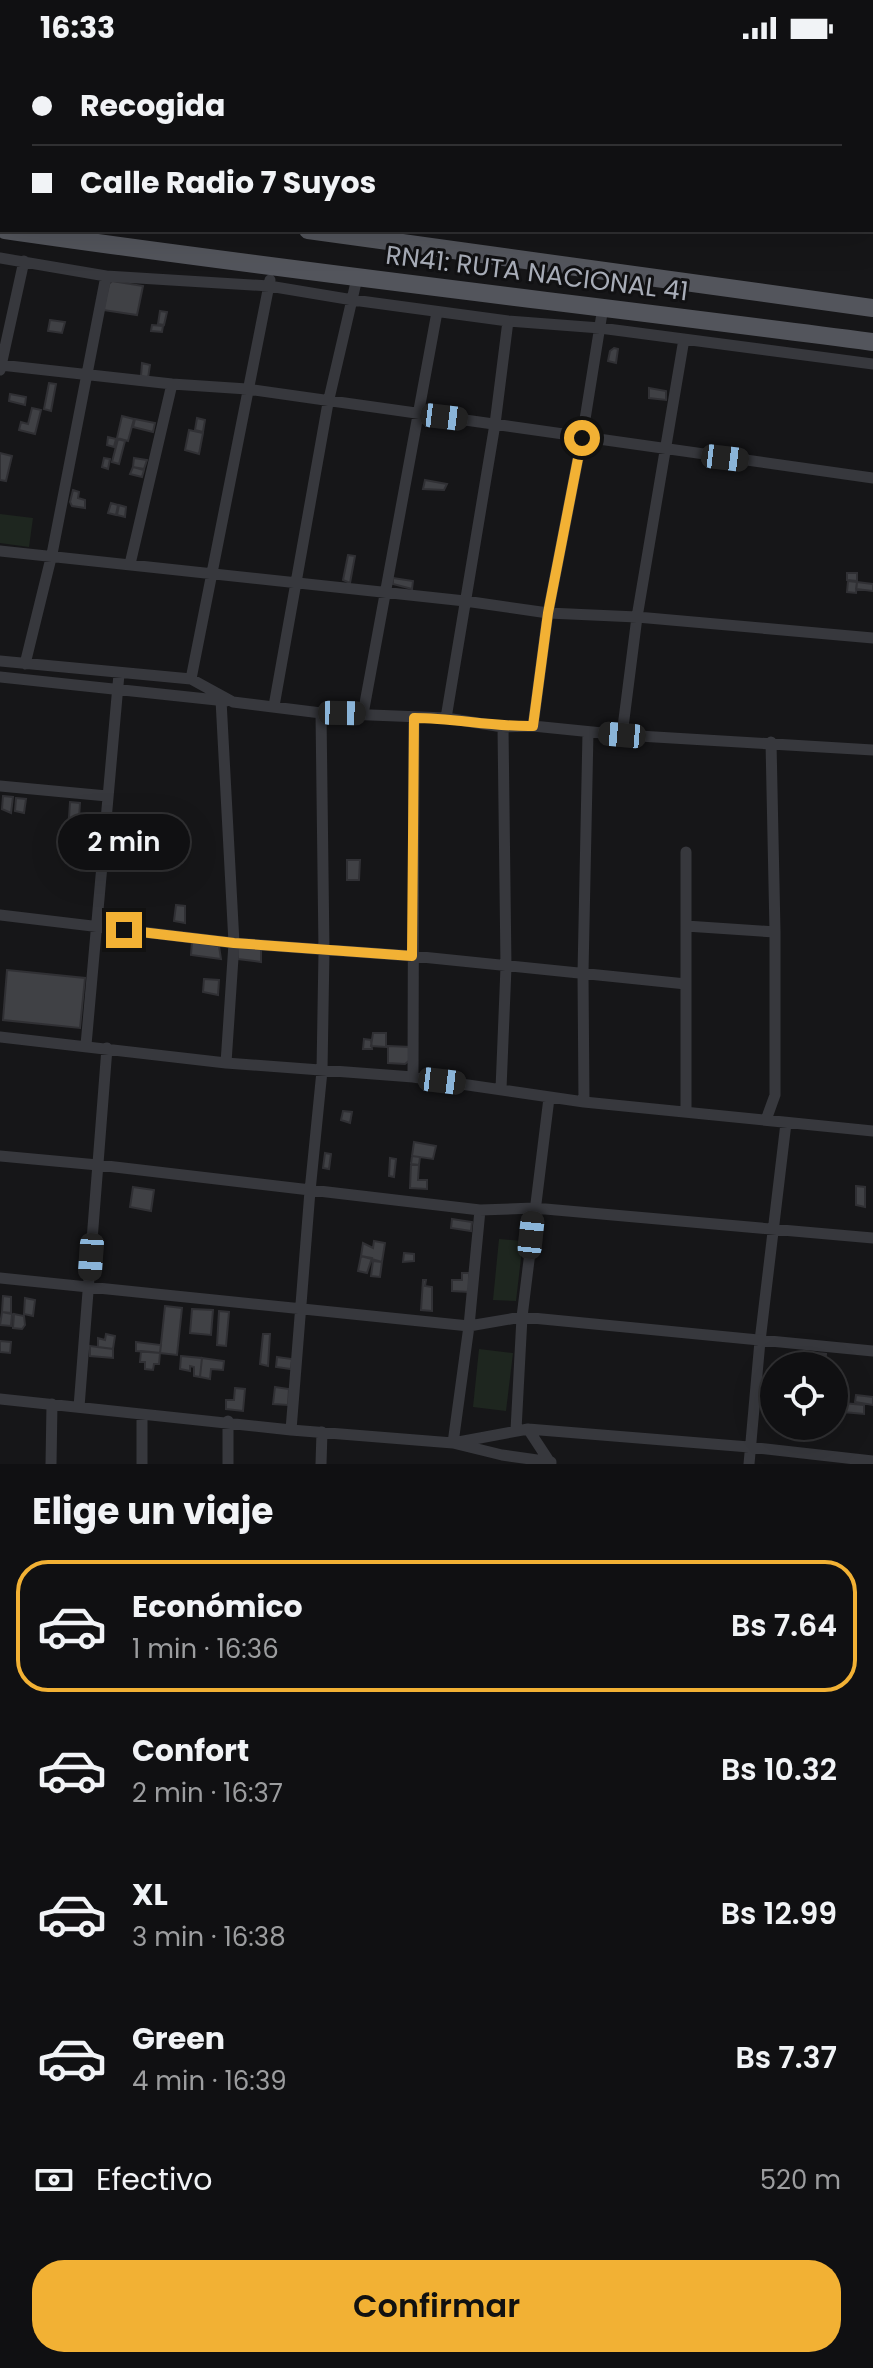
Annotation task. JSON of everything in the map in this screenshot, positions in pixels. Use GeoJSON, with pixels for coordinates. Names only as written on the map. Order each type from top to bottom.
{"type":"FeatureCollection","features":[{"type":"Feature","properties":{"kind":"main road","name":"RN41: RUTA NACIONAL 41"},"geometry":{"type":"LineString","coordinates":[[17,232],[873,342]]}},
{"type":"Feature","properties":{"kind":"main road","name":"RN41: RUTA NACIONAL 41"},"geometry":{"type":"LineString","coordinates":[[330,232],[873,308]]}},
{"type":"Feature","properties":{"kind":"street"},"geometry":{"type":"LineString","coordinates":[[0,258],[106,276],[269,286],[437,312],[600,328],[873,364]]}},
{"type":"Feature","properties":{"kind":"street"},"geometry":{"type":"LineString","coordinates":[[24,261],[0,366],[247,389],[328,403],[873,478]]}},
{"type":"Feature","properties":{"kind":"street"},"geometry":{"type":"LineString","coordinates":[[191,679],[273,267]]}},
{"type":"Feature","properties":{"kind":"street"},"geometry":{"type":"LineString","coordinates":[[25,664],[52,554],[106,276]]}},
{"type":"Feature","properties":{"kind":"street"},"geometry":{"type":"LineString","coordinates":[[274,706],[328,403],[357,278]]}},
{"type":"Feature","properties":{"kind":"street"},"geometry":{"type":"LineString","coordinates":[[533,726],[548,613],[582,438],[603,307]]}},
{"type":"Feature","properties":{"kind":"street"},"geometry":{"type":"LineString","coordinates":[[363,714],[437,312]]}},
{"type":"Feature","properties":{"kind":"street"},"geometry":{"type":"LineString","coordinates":[[446,718],[495,424],[508,321]]}},
{"type":"Feature","properties":{"kind":"street"},"geometry":{"type":"LineString","coordinates":[[622,735],[637,617],[684,339]]}},
{"type":"Feature","properties":{"kind":"street"},"geometry":{"type":"LineString","coordinates":[[130,564],[172,384]]}},
{"type":"Feature","properties":{"kind":"street"},"geometry":{"type":"LineString","coordinates":[[0,551],[52,554],[548,613],[637,617],[873,638]]}},
{"type":"Feature","properties":{"kind":"street"},"geometry":{"type":"LineString","coordinates":[[0,661],[191,679],[227,701]]}},
{"type":"Feature","properties":{"kind":"street"},"geometry":{"type":"LineString","coordinates":[[86,1045],[119,674]]}},
{"type":"Feature","properties":{"kind":"street"},"geometry":{"type":"LineString","coordinates":[[0,677],[321,713],[446,718],[503,727],[533,726],[622,735],[873,750]]}},
{"type":"Feature","properties":{"kind":"street"},"geometry":{"type":"LineString","coordinates":[[226,1063],[234,943],[227,701]]}},
{"type":"Feature","properties":{"kind":"street"},"geometry":{"type":"LineString","coordinates":[[291,1430],[322,1071],[321,713]]}},
{"type":"Feature","properties":{"kind":"street"},"geometry":{"type":"LineString","coordinates":[[413,1077],[414,718]]}},
{"type":"Feature","properties":{"kind":"street"},"geometry":{"type":"LineString","coordinates":[[501,1089],[506,967],[503,727]]}},
{"type":"Feature","properties":{"kind":"street"},"geometry":{"type":"LineString","coordinates":[[584,1102],[588,732]]}},
{"type":"Feature","properties":{"kind":"street"},"geometry":{"type":"LineString","coordinates":[[766,1120],[775,1095],[771,742]]}},
{"type":"Feature","properties":{"kind":"street"},"geometry":{"type":"LineString","coordinates":[[0,786],[107,796]]}},
{"type":"Feature","properties":{"kind":"street"},"geometry":{"type":"LineString","coordinates":[[686,852],[686,1111]]}},
{"type":"Feature","properties":{"kind":"street"},"geometry":{"type":"LineString","coordinates":[[0,915],[234,943],[412,956],[686,984]]}},
{"type":"Feature","properties":{"kind":"street"},"geometry":{"type":"LineString","coordinates":[[686,926],[775,932]]}},
{"type":"Feature","properties":{"kind":"street"},"geometry":{"type":"LineString","coordinates":[[0,1037],[226,1063],[413,1077],[549,1098],[873,1131]]}},
{"type":"Feature","properties":{"kind":"street"},"geometry":{"type":"LineString","coordinates":[[79,1407],[107,1048]]}},
{"type":"Feature","properties":{"kind":"street"},"geometry":{"type":"LineString","coordinates":[[549,1098],[522,1317],[522,1429],[551,1463]]}},
{"type":"Feature","properties":{"kind":"street"},"geometry":{"type":"LineString","coordinates":[[749,1464],[786,1123]]}},
{"type":"Feature","properties":{"kind":"street"},"geometry":{"type":"LineString","coordinates":[[0,1156],[480,1210],[534,1208],[873,1238]]}},
{"type":"Feature","properties":{"kind":"street"},"geometry":{"type":"LineString","coordinates":[[453,1443],[469,1326],[480,1210]]}},
{"type":"Feature","properties":{"kind":"street"},"geometry":{"type":"LineString","coordinates":[[0,1278],[469,1326],[522,1317],[873,1351]]}},
{"type":"Feature","properties":{"kind":"street"},"geometry":{"type":"LineString","coordinates":[[0,1399],[291,1430],[453,1443],[551,1463]]}},
{"type":"Feature","properties":{"kind":"street"},"geometry":{"type":"LineString","coordinates":[[51,1464],[52,1404]]}},
{"type":"Feature","properties":{"kind":"street"},"geometry":{"type":"LineString","coordinates":[[142,1415],[142,1464]]}},
{"type":"Feature","properties":{"kind":"street"},"geometry":{"type":"LineString","coordinates":[[228,1421],[228,1464]]}},
{"type":"Feature","properties":{"kind":"street"},"geometry":{"type":"LineString","coordinates":[[453,1443],[522,1429],[749,1447],[873,1461]]}},
{"type":"Feature","properties":{"kind":"street"},"geometry":{"type":"LineString","coordinates":[[321,1464],[322,1432]]}},
{"type":"Feature","properties":{"kind":"shaded area"},"geometry":{"type":"Polygon","coordinates":[[[0,514],[33,518],[29,547],[0,543],[0,514]]]}},
{"type":"Feature","properties":{"kind":"shaded area"},"geometry":{"type":"Polygon","coordinates":[[[499,1239],[523,1241],[516,1301],[493,1300],[499,1239]]]}},
{"type":"Feature","properties":{"kind":"shaded area"},"geometry":{"type":"Polygon","coordinates":[[[479,1349],[513,1353],[506,1411],[473,1407],[479,1349]]]}},
{"type":"Feature","properties":{"kind":"building"},"geometry":{"type":"Polygon","coordinates":[[[112,281],[143,286],[137,315],[103,310],[112,281]]]}},
{"type":"Feature","properties":{"kind":"building"},"geometry":{"type":"Polygon","coordinates":[[[160,311],[167,312],[164,325],[158,324],[160,311]]]}},
{"type":"Feature","properties":{"kind":"building"},"geometry":{"type":"Polygon","coordinates":[[[50,320],[65,322],[62,333],[48,331],[50,320]]]}},
{"type":"Feature","properties":{"kind":"building"},"geometry":{"type":"Polygon","coordinates":[[[152,325],[163,326],[162,332],[151,331],[152,325]]]}},
{"type":"Feature","properties":{"kind":"building"},"geometry":{"type":"Polygon","coordinates":[[[614,348],[618,349],[616,363],[608,361],[614,348]]]}},
{"type":"Feature","properties":{"kind":"building"},"geometry":{"type":"Polygon","coordinates":[[[142,363],[150,365],[148,378],[141,376],[142,363]]]}},
{"type":"Feature","properties":{"kind":"building"},"geometry":{"type":"Polygon","coordinates":[[[49,383],[56,384],[51,411],[44,409],[49,383]]]}},
{"type":"Feature","properties":{"kind":"building"},"geometry":{"type":"Polygon","coordinates":[[[649,388],[666,391],[666,400],[649,398],[649,388]]]}},
{"type":"Feature","properties":{"kind":"building"},"geometry":{"type":"Polygon","coordinates":[[[10,394],[26,397],[25,405],[9,401],[10,394]]]}},
{"type":"Feature","properties":{"kind":"building"},"geometry":{"type":"Polygon","coordinates":[[[32,408],[41,410],[35,434],[19,430],[21,422],[28,424],[32,408]]]}},
{"type":"Feature","properties":{"kind":"building"},"geometry":{"type":"Polygon","coordinates":[[[122,416],[134,419],[128,441],[117,438],[122,416]]]}},
{"type":"Feature","properties":{"kind":"building"},"geometry":{"type":"Polygon","coordinates":[[[197,418],[205,420],[203,432],[195,430],[197,418]]]}},
{"type":"Feature","properties":{"kind":"building"},"geometry":{"type":"Polygon","coordinates":[[[135,419],[155,423],[153,432],[133,427],[135,419]]]}},
{"type":"Feature","properties":{"kind":"building"},"geometry":{"type":"Polygon","coordinates":[[[189,430],[203,433],[199,454],[185,450],[189,430]]]}},
{"type":"Feature","properties":{"kind":"building"},"geometry":{"type":"Polygon","coordinates":[[[108,437],[116,439],[114,447],[107,445],[108,437]]]}},
{"type":"Feature","properties":{"kind":"building"},"geometry":{"type":"Polygon","coordinates":[[[118,439],[125,441],[119,464],[112,462],[118,439]]]}},
{"type":"Feature","properties":{"kind":"building"},"geometry":{"type":"Polygon","coordinates":[[[0,453],[12,456],[6,481],[0,480],[0,453]]]}},
{"type":"Feature","properties":{"kind":"building"},"geometry":{"type":"Polygon","coordinates":[[[104,458],[110,459],[108,469],[102,467],[104,458]]]}},
{"type":"Feature","properties":{"kind":"building"},"geometry":{"type":"Polygon","coordinates":[[[134,458],[147,460],[144,469],[133,467],[134,458]]]}},
{"type":"Feature","properties":{"kind":"building"},"geometry":{"type":"Polygon","coordinates":[[[133,467],[144,470],[142,477],[130,474],[133,467]]]}},
{"type":"Feature","properties":{"kind":"building"},"geometry":{"type":"Polygon","coordinates":[[[425,480],[447,484],[444,490],[423,489],[425,480]]]}},
{"type":"Feature","properties":{"kind":"building"},"geometry":{"type":"Polygon","coordinates":[[[73,490],[79,492],[78,498],[85,500],[85,508],[72,506],[73,490]]]}},
{"type":"Feature","properties":{"kind":"building"},"geometry":{"type":"Polygon","coordinates":[[[111,503],[118,505],[116,515],[108,513],[111,503]]]}},
{"type":"Feature","properties":{"kind":"building"},"geometry":{"type":"Polygon","coordinates":[[[119,505],[126,507],[125,517],[117,515],[119,505]]]}},
{"type":"Feature","properties":{"kind":"building"},"geometry":{"type":"Polygon","coordinates":[[[348,555],[355,556],[350,583],[343,580],[348,555]]]}},
{"type":"Feature","properties":{"kind":"building"},"geometry":{"type":"Polygon","coordinates":[[[847,573],[857,573],[857,581],[847,580],[847,573]]]}},
{"type":"Feature","properties":{"kind":"building"},"geometry":{"type":"Polygon","coordinates":[[[393,578],[413,581],[412,589],[393,584],[393,578]]]}},
{"type":"Feature","properties":{"kind":"building"},"geometry":{"type":"Polygon","coordinates":[[[848,581],[857,582],[856,593],[847,592],[848,581]]]}},
{"type":"Feature","properties":{"kind":"building"},"geometry":{"type":"Polygon","coordinates":[[[857,582],[873,584],[873,591],[856,589],[857,582]]]}},
{"type":"Feature","properties":{"kind":"building"},"geometry":{"type":"Polygon","coordinates":[[[3,796],[13,797],[11,813],[2,809],[3,796]]]}},
{"type":"Feature","properties":{"kind":"building"},"geometry":{"type":"Polygon","coordinates":[[[16,798],[26,799],[24,813],[15,811],[16,798]]]}},
{"type":"Feature","properties":{"kind":"building"},"geometry":{"type":"Polygon","coordinates":[[[70,802],[80,803],[79,818],[69,818],[70,802]]]}},
{"type":"Feature","properties":{"kind":"building"},"geometry":{"type":"Polygon","coordinates":[[[123,833],[135,835],[134,854],[121,851],[123,833]]]}},
{"type":"Feature","properties":{"kind":"building"},"geometry":{"type":"Polygon","coordinates":[[[151,836],[164,838],[161,857],[148,855],[151,836]]]}},
{"type":"Feature","properties":{"kind":"building"},"geometry":{"type":"Polygon","coordinates":[[[347,860],[360,860],[359,880],[347,880],[347,860]]]}},
{"type":"Feature","properties":{"kind":"building"},"geometry":{"type":"Polygon","coordinates":[[[176,905],[185,906],[185,923],[174,921],[176,905]]]}},
{"type":"Feature","properties":{"kind":"building"},"geometry":{"type":"Polygon","coordinates":[[[192,941],[219,946],[221,959],[191,955],[192,941]]]}},
{"type":"Feature","properties":{"kind":"building"},"geometry":{"type":"Polygon","coordinates":[[[237,947],[261,947],[261,962],[238,959],[237,947]]]}},
{"type":"Feature","properties":{"kind":"building"},"geometry":{"type":"Polygon","coordinates":[[[7,970],[85,978],[80,1028],[3,1020],[7,970]]]}},
{"type":"Feature","properties":{"kind":"building"},"geometry":{"type":"Polygon","coordinates":[[[204,979],[219,980],[218,995],[203,992],[204,979]]]}},
{"type":"Feature","properties":{"kind":"building"},"geometry":{"type":"Polygon","coordinates":[[[373,1033],[386,1033],[386,1047],[371,1046],[373,1033]]]}},
{"type":"Feature","properties":{"kind":"building"},"geometry":{"type":"Polygon","coordinates":[[[364,1039],[371,1040],[372,1049],[363,1049],[364,1039]]]}},
{"type":"Feature","properties":{"kind":"building"},"geometry":{"type":"Polygon","coordinates":[[[388,1046],[411,1047],[410,1060],[405,1064],[388,1063],[388,1046]]]}},
{"type":"Feature","properties":{"kind":"building"},"geometry":{"type":"Polygon","coordinates":[[[343,1111],[352,1112],[350,1123],[341,1120],[343,1111]]]}},
{"type":"Feature","properties":{"kind":"building"},"geometry":{"type":"Polygon","coordinates":[[[414,1142],[436,1146],[433,1159],[412,1156],[414,1142]]]}},
{"type":"Feature","properties":{"kind":"building"},"geometry":{"type":"Polygon","coordinates":[[[325,1153],[331,1154],[329,1169],[323,1168],[325,1153]]]}},
{"type":"Feature","properties":{"kind":"building"},"geometry":{"type":"Polygon","coordinates":[[[412,1156],[420,1157],[419,1165],[411,1164],[412,1156]]]}},
{"type":"Feature","properties":{"kind":"building"},"geometry":{"type":"Polygon","coordinates":[[[390,1158],[396,1159],[394,1177],[389,1176],[390,1158]]]}},
{"type":"Feature","properties":{"kind":"building"},"geometry":{"type":"Polygon","coordinates":[[[411,1164],[419,1165],[418,1180],[427,1180],[427,1189],[410,1188],[411,1164]]]}},
{"type":"Feature","properties":{"kind":"building"},"geometry":{"type":"Polygon","coordinates":[[[856,1186],[865,1187],[865,1207],[856,1205],[856,1186]]]}},
{"type":"Feature","properties":{"kind":"building"},"geometry":{"type":"Polygon","coordinates":[[[133,1187],[154,1190],[151,1211],[130,1207],[133,1187]]]}},
{"type":"Feature","properties":{"kind":"building"},"geometry":{"type":"Polygon","coordinates":[[[452,1219],[472,1222],[471,1231],[451,1228],[452,1219]]]}},
{"type":"Feature","properties":{"kind":"building"},"geometry":{"type":"Polygon","coordinates":[[[374,1241],[385,1243],[382,1262],[361,1256],[363,1243],[373,1248],[374,1241]]]}},
{"type":"Feature","properties":{"kind":"building"},"geometry":{"type":"Polygon","coordinates":[[[404,1253],[414,1254],[414,1261],[403,1262],[404,1253]]]}},
{"type":"Feature","properties":{"kind":"building"},"geometry":{"type":"Polygon","coordinates":[[[361,1256],[372,1258],[367,1273],[358,1271],[361,1256]]]}},
{"type":"Feature","properties":{"kind":"building"},"geometry":{"type":"Polygon","coordinates":[[[373,1261],[382,1262],[380,1277],[371,1276],[373,1261]]]}},
{"type":"Feature","properties":{"kind":"building"},"geometry":{"type":"Polygon","coordinates":[[[462,1273],[469,1273],[469,1292],[452,1291],[452,1280],[462,1280],[462,1273]]]}},
{"type":"Feature","properties":{"kind":"building"},"geometry":{"type":"Polygon","coordinates":[[[423,1280],[426,1280],[425,1286],[432,1287],[432,1311],[421,1310],[423,1280]]]}},
{"type":"Feature","properties":{"kind":"building"},"geometry":{"type":"Polygon","coordinates":[[[3,1296],[11,1297],[11,1313],[2,1312],[3,1296]]]}},
{"type":"Feature","properties":{"kind":"building"},"geometry":{"type":"Polygon","coordinates":[[[25,1298],[35,1300],[33,1316],[24,1314],[25,1298]]]}},
{"type":"Feature","properties":{"kind":"building"},"geometry":{"type":"Polygon","coordinates":[[[165,1306],[182,1308],[177,1355],[160,1353],[165,1306]]]}},
{"type":"Feature","properties":{"kind":"building"},"geometry":{"type":"Polygon","coordinates":[[[192,1309],[213,1310],[211,1335],[190,1333],[192,1309]]]}},
{"type":"Feature","properties":{"kind":"building"},"geometry":{"type":"Polygon","coordinates":[[[219,1311],[229,1312],[226,1346],[217,1345],[219,1311]]]}},
{"type":"Feature","properties":{"kind":"building"},"geometry":{"type":"Polygon","coordinates":[[[2,1312],[12,1314],[11,1326],[0,1325],[2,1312]]]}},
{"type":"Feature","properties":{"kind":"building"},"geometry":{"type":"Polygon","coordinates":[[[14,1314],[24,1316],[22,1329],[13,1328],[14,1314]]]}},
{"type":"Feature","properties":{"kind":"building"},"geometry":{"type":"Polygon","coordinates":[[[106,1334],[115,1336],[113,1349],[98,1347],[98,1338],[105,1340],[106,1334]]]}},
{"type":"Feature","properties":{"kind":"building"},"geometry":{"type":"Polygon","coordinates":[[[263,1334],[270,1334],[268,1366],[260,1364],[263,1334]]]}},
{"type":"Feature","properties":{"kind":"building"},"geometry":{"type":"Polygon","coordinates":[[[0,1341],[11,1342],[10,1353],[0,1352],[0,1341]]]}},
{"type":"Feature","properties":{"kind":"building"},"geometry":{"type":"Polygon","coordinates":[[[136,1342],[161,1345],[160,1353],[136,1351],[136,1342]]]}},
{"type":"Feature","properties":{"kind":"building"},"geometry":{"type":"Polygon","coordinates":[[[90,1346],[113,1349],[113,1358],[90,1356],[90,1346]]]}},
{"type":"Feature","properties":{"kind":"building"},"geometry":{"type":"Polygon","coordinates":[[[141,1351],[160,1353],[159,1364],[154,1364],[153,1370],[145,1369],[145,1362],[140,1362],[141,1351]]]}},
{"type":"Feature","properties":{"kind":"building"},"geometry":{"type":"Polygon","coordinates":[[[181,1356],[202,1358],[200,1377],[194,1376],[194,1367],[190,1366],[190,1371],[180,1369],[181,1356]]]}},
{"type":"Feature","properties":{"kind":"building"},"geometry":{"type":"Polygon","coordinates":[[[277,1357],[292,1359],[291,1369],[276,1367],[277,1357]]]}},
{"type":"Feature","properties":{"kind":"building"},"geometry":{"type":"Polygon","coordinates":[[[202,1358],[224,1361],[223,1370],[211,1369],[210,1379],[200,1377],[202,1358]]]}},
{"type":"Feature","properties":{"kind":"building"},"geometry":{"type":"Polygon","coordinates":[[[275,1387],[289,1389],[288,1405],[273,1404],[275,1387]]]}},
{"type":"Feature","properties":{"kind":"building"},"geometry":{"type":"Polygon","coordinates":[[[235,1388],[245,1389],[243,1411],[226,1409],[226,1400],[234,1400],[235,1388]]]}},
{"type":"Feature","properties":{"kind":"building"},"geometry":{"type":"Polygon","coordinates":[[[856,1395],[873,1397],[873,1405],[855,1402],[856,1395]]]}},
{"type":"Feature","properties":{"kind":"building"},"geometry":{"type":"Polygon","coordinates":[[[848,1403],[864,1405],[864,1414],[848,1412],[848,1403]]]}},
{"type":"Feature","properties":{"kind":"route"},"geometry":{"type":"LineString","coordinates":[[124,930],[234,943],[412,956],[414,718],[446,718],[503,727],[533,726],[548,613],[582,438]]}}]}
